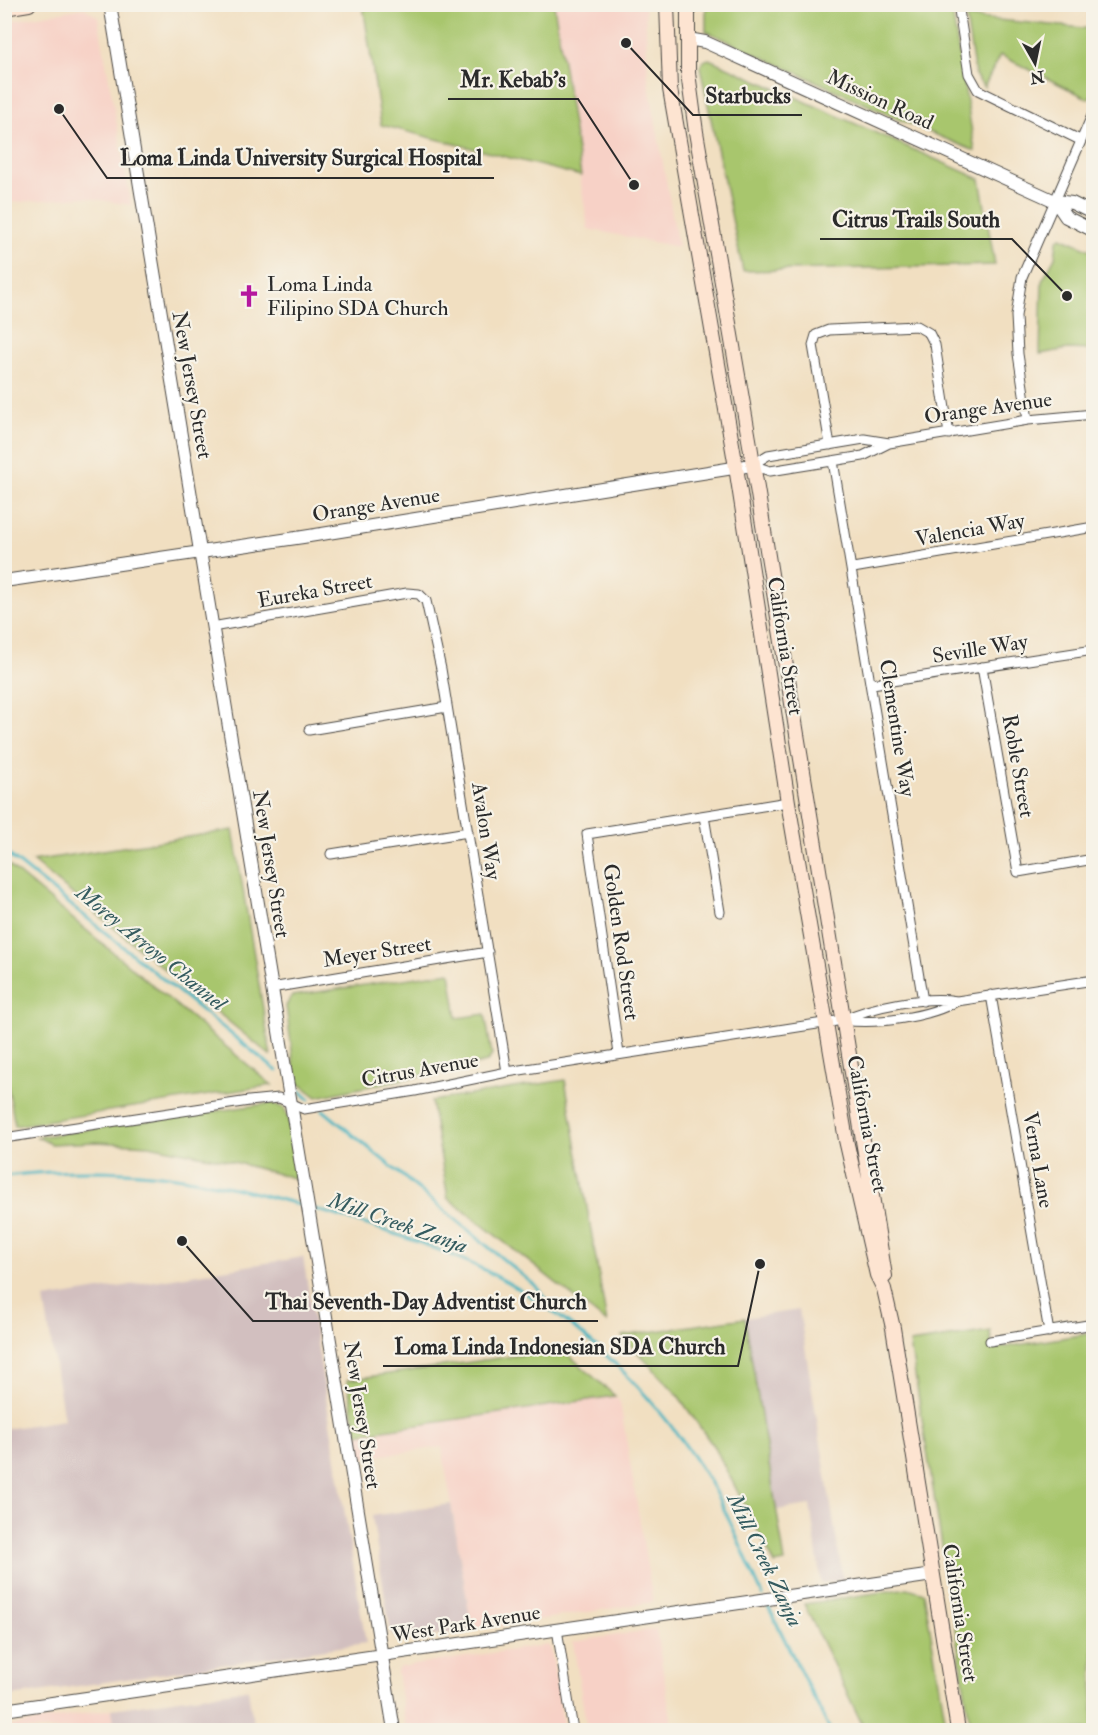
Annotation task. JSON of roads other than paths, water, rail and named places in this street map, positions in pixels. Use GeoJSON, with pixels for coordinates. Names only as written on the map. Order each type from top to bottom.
{"type":"FeatureCollection","features":[{"type":"Feature","properties":{"kind":"main road"},"geometry":{"type":"LineString","coordinates":[[4,8],[28,4]]}},
{"type":"Feature","properties":{"kind":"main road","name":"California Street"},"geometry":{"type":"LineString","coordinates":[[667,4],[668,65],[680,148],[736,467],[788,802],[846,1140],[877,1275],[884,1289]]}},
{"type":"Feature","properties":{"kind":"main road","name":"California Street"},"geometry":{"type":"LineString","coordinates":[[688,4],[689,91],[885,1273],[884,1289],[958,1731]]}},
{"type":"Feature","properties":{"kind":"main road"},"geometry":{"type":"LineString","coordinates":[[680,148],[698,145]]}},
{"type":"Feature","properties":{"kind":"street","name":"New Jersey Street"},"geometry":{"type":"LineString","coordinates":[[110,4],[394,1731]]}},
{"type":"Feature","properties":{"kind":"street"},"geometry":{"type":"LineString","coordinates":[[958,4],[969,74],[978,90],[1080,140]]}},
{"type":"Feature","properties":{"kind":"street","name":"Mission Road"},"geometry":{"type":"LineString","coordinates":[[688,39],[705,42],[1055,201],[1072,203],[1094,214]]}},
{"type":"Feature","properties":{"kind":"street"},"geometry":{"type":"LineString","coordinates":[[1028,420],[1018,354],[1016,316],[1022,278],[1094,111]]}},
{"type":"Feature","properties":{"kind":"street","name":"Mission Road"},"geometry":{"type":"LineString","coordinates":[[1055,201],[1066,217],[1094,231]]}},
{"type":"Feature","properties":{"kind":"street"},"geometry":{"type":"LineString","coordinates":[[830,445],[813,345],[816,334],[829,330],[917,326],[929,333],[935,345],[949,434]]}},
{"type":"Feature","properties":{"kind":"street","name":"Orange Avenue"},"geometry":{"type":"LineString","coordinates":[[4,581],[752,465],[768,455],[864,439],[889,443],[1028,420],[1094,414]]}},
{"type":"Feature","properties":{"kind":"street","name":"Orange Avenue"},"geometry":{"type":"LineString","coordinates":[[752,465],[770,471],[833,461],[863,456],[889,443]]}},
{"type":"Feature","properties":{"kind":"street","name":"Clementine Way"},"geometry":{"type":"LineString","coordinates":[[833,461],[853,568],[923,1001]]}},
{"type":"Feature","properties":{"kind":"street","name":"Valencia Way"},"geometry":{"type":"LineString","coordinates":[[853,568],[1094,526]]}},
{"type":"Feature","properties":{"kind":"street","name":"Eureka Street"},"geometry":{"type":"LineString","coordinates":[[212,627],[407,593],[423,597]]}},
{"type":"Feature","properties":{"kind":"street","name":"Avalon Way"},"geometry":{"type":"LineString","coordinates":[[423,597],[429,609],[447,707],[507,1072]]}},
{"type":"Feature","properties":{"kind":"street","name":"Seville Way"},"geometry":{"type":"LineString","coordinates":[[872,684],[1093,651]]}},
{"type":"Feature","properties":{"kind":"street","name":"Roble Street"},"geometry":{"type":"LineString","coordinates":[[982,667],[1018,872],[1094,859]]}},
{"type":"Feature","properties":{"kind":"street"},"geometry":{"type":"LineString","coordinates":[[309,730],[447,707]]}},
{"type":"Feature","properties":{"kind":"street"},"geometry":{"type":"LineString","coordinates":[[720,912],[704,816],[788,802]]}},
{"type":"Feature","properties":{"kind":"street","name":"Golden Rod Street"},"geometry":{"type":"LineString","coordinates":[[620,1054],[587,834],[704,816]]}},
{"type":"Feature","properties":{"kind":"street"},"geometry":{"type":"LineString","coordinates":[[331,854],[468,832]]}},
{"type":"Feature","properties":{"kind":"street","name":"Meyer Street"},"geometry":{"type":"LineString","coordinates":[[271,988],[488,952]]}},
{"type":"Feature","properties":{"kind":"street","name":"Citrus Avenue"},"geometry":{"type":"LineString","coordinates":[[843,1020],[859,1012],[939,998],[957,1001],[1094,980]]}},
{"type":"Feature","properties":{"kind":"street","name":"Verna Lane"},"geometry":{"type":"LineString","coordinates":[[991,995],[1049,1332]]}},
{"type":"Feature","properties":{"kind":"street","name":"Citrus Avenue"},"geometry":{"type":"LineString","coordinates":[[4,1137],[279,1098],[304,1109],[415,1091],[507,1072],[827,1022],[843,1020],[861,1023],[940,1011],[957,1001]]}},
{"type":"Feature","properties":{"kind":"street"},"geometry":{"type":"LineString","coordinates":[[990,1341],[1094,1324]]}},
{"type":"Feature","properties":{"kind":"street","name":"West Park Avenue"},"geometry":{"type":"LineString","coordinates":[[4,1710],[933,1575]]}},
{"type":"Feature","properties":{"kind":"street"},"geometry":{"type":"LineString","coordinates":[[557,1629],[573,1731]]}},
{"type":"Feature","properties":{"kind":"waterway","name":"Morey Arroyo Channel"},"geometry":{"type":"LineString","coordinates":[[4,851],[277,1071]]}},
{"type":"Feature","properties":{"kind":"waterway","name":"Morey Arroyo Channel"},"geometry":{"type":"LineString","coordinates":[[294,1085],[309,1099]]}},
{"type":"Feature","properties":{"kind":"waterway","name":"Morey Arroyo Channel"},"geometry":{"type":"LineString","coordinates":[[323,1110],[539,1289],[558,1316]]}},
{"type":"Feature","properties":{"kind":"waterway","name":"Mill Creek Zanja"},"geometry":{"type":"LineString","coordinates":[[4,1176],[83,1171],[156,1174],[227,1186],[304,1206]]}},
{"type":"Feature","properties":{"kind":"waterway","name":"Mill Creek Zanja"},"geometry":{"type":"LineString","coordinates":[[311,1208],[391,1232],[470,1263],[539,1302],[602,1351],[657,1409],[682,1440],[704,1473],[728,1517],[763,1596]]}},
{"type":"Feature","properties":{"kind":"waterway","name":"Mill Creek Zanja"},"geometry":{"type":"LineString","coordinates":[[766,1602],[830,1730]]}},
{"type":"Feature","properties":{"kind":"place","name":"Starbucks"},"geometry":{"type":"Point","coordinates":[626,43]}},
{"type":"Feature","properties":{"kind":"place","name":"Loma Linda University Surgical Hospital"},"geometry":{"type":"Point","coordinates":[59,109]}},
{"type":"Feature","properties":{"kind":"place","name":"Mr. Kebab's"},"geometry":{"type":"Point","coordinates":[634,185]}},
{"type":"Feature","properties":{"kind":"place","name":"Loma Linda Filipino SDA Church"},"geometry":{"type":"Point","coordinates":[249,296]}},
{"type":"Feature","properties":{"kind":"place","name":"Citrus Trails South"},"geometry":{"type":"Point","coordinates":[1067,296]}},
{"type":"Feature","properties":{"kind":"place","name":"Thai Seventh-Day Adventist Church"},"geometry":{"type":"Point","coordinates":[182,1241]}},
{"type":"Feature","properties":{"kind":"place","name":"Loma Linda Indonesian SDA Church"},"geometry":{"type":"Point","coordinates":[760,1264]}}]}
